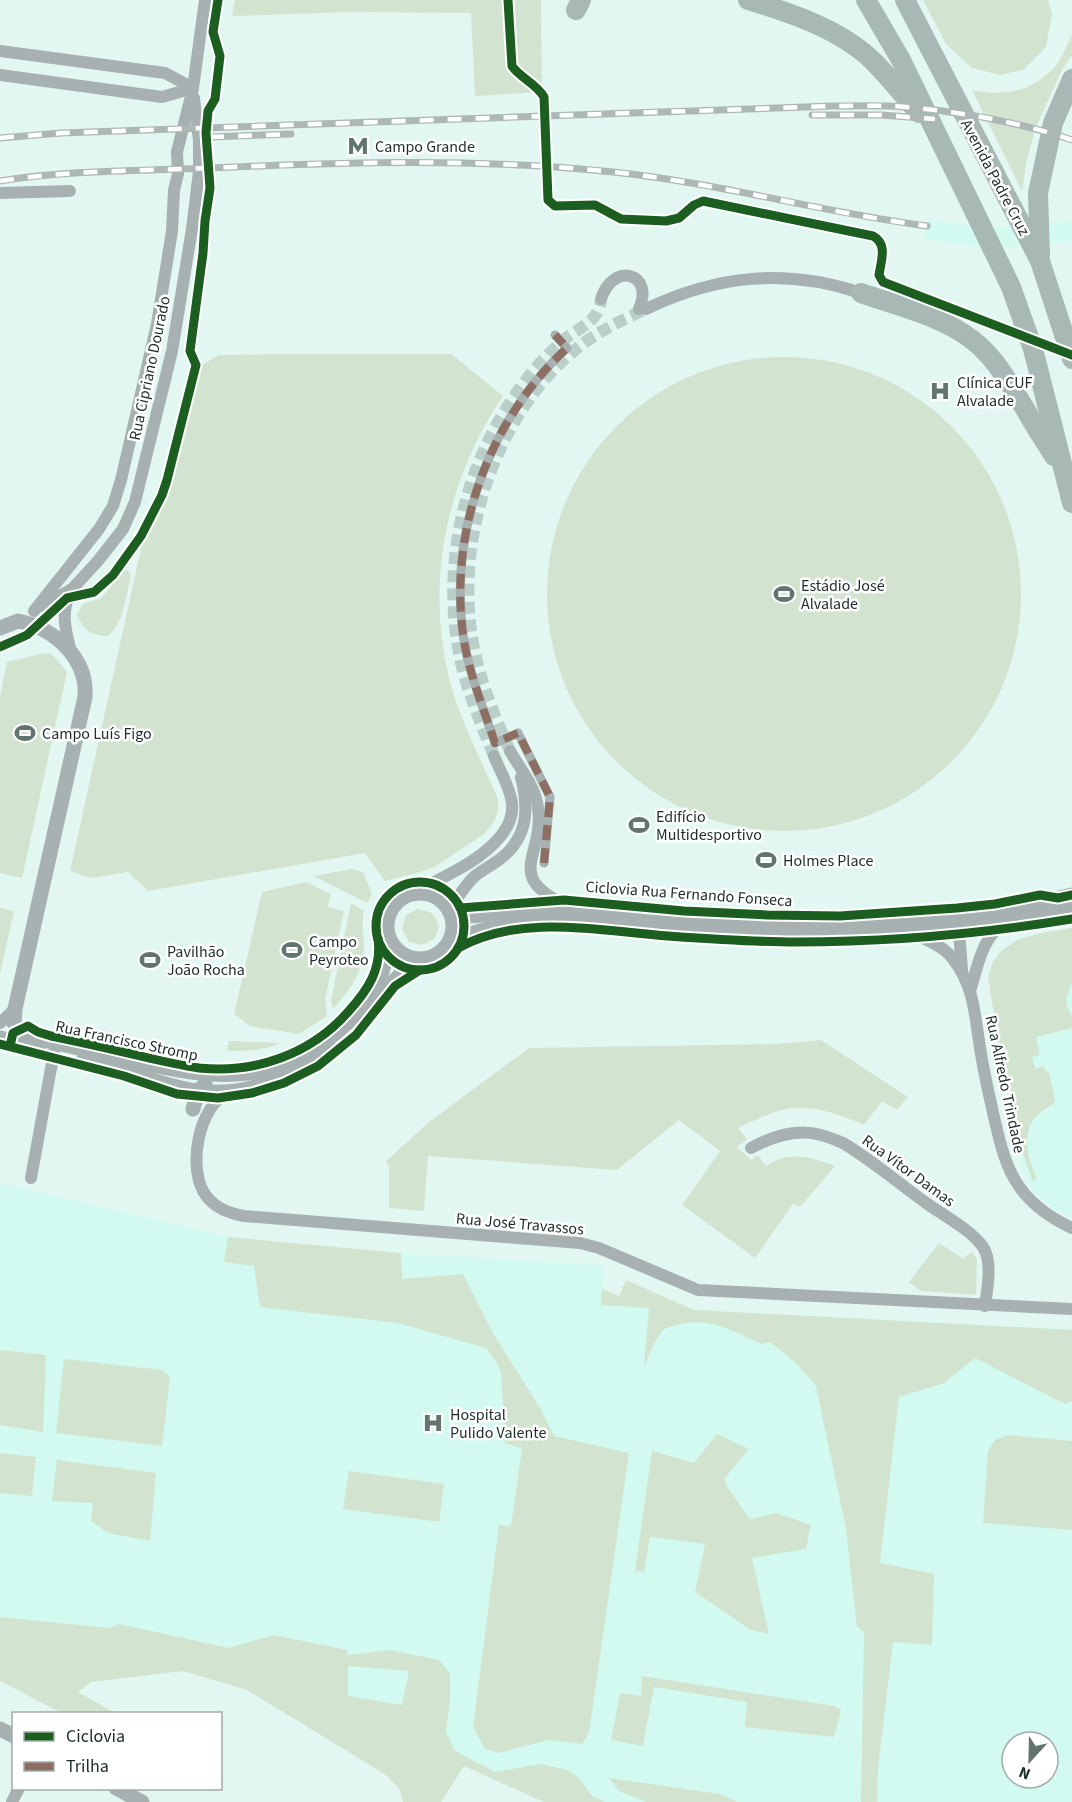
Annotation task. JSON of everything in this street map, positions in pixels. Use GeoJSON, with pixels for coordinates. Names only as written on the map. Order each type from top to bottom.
{"type":"FeatureCollection","features":[{"type":"Feature","properties":{"kind":"highway"},"geometry":{"type":"LineString","coordinates":[[572,0],[576,10],[580,0]]}},
{"type":"Feature","properties":{"kind":"highway"},"geometry":{"type":"LineString","coordinates":[[748,0],[808,20],[844,39],[872,60],[933,129]]}},
{"type":"Feature","properties":{"kind":"highway"},"geometry":{"type":"LineString","coordinates":[[866,0],[901,60],[1011,287],[1033,349],[1072,503]]}},
{"type":"Feature","properties":{"kind":"highway","name":"Avenida Padre Cruz"},"geometry":{"type":"LineString","coordinates":[[905,0],[1040,261],[1072,359]]}},
{"type":"Feature","properties":{"kind":"highway"},"geometry":{"type":"LineString","coordinates":[[1040,261],[1038,193],[1053,123],[1072,79]]}},
{"type":"Feature","properties":{"kind":"highway"},"geometry":{"type":"LineString","coordinates":[[861,292],[935,319],[963,333],[980,345],[1013,387],[1066,476]]}},
{"type":"Feature","properties":{"kind":"street","name":"Rua Cipriano Dourado"},"geometry":{"type":"LineString","coordinates":[[34,611],[99,529],[116,495],[145,382],[157,324],[172,231],[174,190],[178,174],[177,152],[193,88],[205,0]]}},
{"type":"Feature","properties":{"kind":"street"},"geometry":{"type":"LineString","coordinates":[[0,51],[165,73],[193,88]]}},
{"type":"Feature","properties":{"kind":"street"},"geometry":{"type":"LineString","coordinates":[[0,75],[162,97],[193,88]]}},
{"type":"Feature","properties":{"kind":"street","name":"Rua Cipriano Dourado"},"geometry":{"type":"LineString","coordinates":[[18,621],[72,589],[115,540],[129,516],[141,478],[180,314],[198,181],[199,141],[193,88]]}},
{"type":"Feature","properties":{"kind":"street"},"geometry":{"type":"LineString","coordinates":[[0,193],[69,191]]}},
{"type":"Feature","properties":{"kind":"street"},"geometry":{"type":"LineString","coordinates":[[601,299],[607,284],[613,279],[624,276],[637,279],[644,291],[642,309],[724,282],[766,277],[817,281],[861,292]]}},
{"type":"Feature","properties":{"kind":"street"},"geometry":{"type":"LineString","coordinates":[[544,863],[550,797],[518,733],[495,743],[476,690],[463,634],[460,588],[468,519],[484,471],[507,421],[535,380],[567,348],[555,335]]}},
{"type":"Feature","properties":{"kind":"street"},"geometry":{"type":"LineString","coordinates":[[71,652],[64,613],[67,598],[72,589]]}},
{"type":"Feature","properties":{"kind":"street"},"geometry":{"type":"LineString","coordinates":[[0,628],[18,621],[49,631],[71,652],[83,671],[86,683],[85,697],[15,1009],[0,1023]]}},
{"type":"Feature","properties":{"kind":"street"},"geometry":{"type":"LineString","coordinates":[[510,751],[535,793],[538,805],[540,819],[532,854],[530,869],[532,877],[548,897],[572,907]]}},
{"type":"Feature","properties":{"kind":"street"},"geometry":{"type":"LineString","coordinates":[[494,756],[512,805],[510,821],[504,835],[491,847],[452,872],[398,901],[387,918],[386,929],[389,940],[404,956],[415,960],[426,960],[439,954],[449,944],[463,936],[488,928],[559,921],[796,935],[906,932],[1071,897]]}},
{"type":"Feature","properties":{"kind":"street"},"geometry":{"type":"LineString","coordinates":[[450,911],[478,874],[506,854],[522,832],[527,807],[518,765]]}},
{"type":"Feature","properties":{"kind":"street"},"geometry":{"type":"LineString","coordinates":[[407,895],[419,892],[431,894],[441,900],[450,911],[454,923],[449,944]]}},
{"type":"Feature","properties":{"kind":"street"},"geometry":{"type":"LineString","coordinates":[[450,911],[470,916],[572,907],[738,921],[798,923],[1007,921],[1071,897]]}},
{"type":"Feature","properties":{"kind":"street","name":"Rua Alfredo Trindade"},"geometry":{"type":"LineString","coordinates":[[970,988],[986,942],[993,930],[1007,921]]}},
{"type":"Feature","properties":{"kind":"street","name":"Rua Alfredo Trindade"},"geometry":{"type":"LineString","coordinates":[[959,922],[962,974]]}},
{"type":"Feature","properties":{"kind":"street","name":"Rua Francisco Stromp"},"geometry":{"type":"LineString","coordinates":[[15,1009],[14,1023],[23,1033],[31,1037],[184,1072],[239,1075],[276,1067],[300,1057],[345,1026],[368,998],[381,975],[385,959],[386,929]]}},
{"type":"Feature","properties":{"kind":"street","name":"Rua Alfredo Trindade"},"geometry":{"type":"LineString","coordinates":[[906,932],[923,938],[952,957],[970,988],[981,1054],[1006,1165],[1021,1191],[1055,1220],[1072,1228]]}},
{"type":"Feature","properties":{"kind":"street","name":"Rua Francisco Stromp"},"geometry":{"type":"LineString","coordinates":[[0,1038],[125,1070],[179,1088],[198,1091],[230,1091],[249,1088],[282,1078],[314,1061],[351,1031],[392,982],[426,960]]}},
{"type":"Feature","properties":{"kind":"street"},"geometry":{"type":"LineString","coordinates":[[31,1178],[54,1052]]}},
{"type":"Feature","properties":{"kind":"street"},"geometry":{"type":"LineString","coordinates":[[193,1109],[198,1091],[204,1086],[239,1075]]}},
{"type":"Feature","properties":{"kind":"street","name":"Rua José Travassos"},"geometry":{"type":"LineString","coordinates":[[179,1088],[188,1096],[199,1135],[196,1171],[199,1183],[216,1206],[236,1214],[580,1243],[599,1248],[698,1290],[1072,1309]]}},
{"type":"Feature","properties":{"kind":"street","name":"Rua José Travassos"},"geometry":{"type":"LineString","coordinates":[[199,1135],[214,1103],[230,1091]]}},
{"type":"Feature","properties":{"kind":"street","name":"Rua Vítor Damas"},"geometry":{"type":"LineString","coordinates":[[751,1148],[774,1137],[798,1132],[821,1134],[843,1143],[962,1229],[984,1248],[988,1259],[985,1306]]}},
{"type":"Feature","properties":{"kind":"street"},"geometry":{"type":"LineString","coordinates":[[120,1790],[142,1802]]}},
{"type":"Feature","properties":{"kind":"shaded area"},"geometry":{"type":"Polygon","coordinates":[[[235,0],[541,0],[542,92],[475,96],[471,13],[352,12],[232,16],[235,0]]]}},
{"type":"Feature","properties":{"kind":"shaded area"},"geometry":{"type":"Polygon","coordinates":[[[923,0],[1048,0],[1052,14],[1046,47],[1023,70],[1000,75],[972,68],[946,44],[923,0]]]}},
{"type":"Feature","properties":{"kind":"shaded area"},"geometry":{"type":"Polygon","coordinates":[[[1072,35],[1072,55],[1063,68],[1036,127],[1027,159],[1022,191],[972,90],[1007,92],[1039,81],[1057,64],[1072,35]]]}},
{"type":"Feature","properties":{"kind":"shaded area"},"geometry":{"type":"Polygon","coordinates":[[[928,220],[972,226],[1007,227],[1072,221],[1072,241],[1007,247],[971,246],[925,239],[928,220]]]}},
{"type":"Feature","properties":{"kind":"shaded area"},"geometry":{"type":"Polygon","coordinates":[[[451,354],[503,396],[482,431],[465,467],[452,505],[444,544],[440,583],[440,623],[446,663],[456,702],[498,799],[498,811],[494,822],[484,834],[436,866],[385,881],[365,853],[148,891],[128,872],[91,878],[70,871],[142,544],[165,498],[200,366],[219,355],[451,354]]]}},
{"type":"Feature","properties":{"kind":"shaded area","name":"Estádio José Alvalade"},"geometry":{"type":"Polygon","coordinates":[[[784,357],[830,361],[875,375],[916,397],[952,426],[981,462],[1003,503],[1017,548],[1021,594],[1017,640],[1003,685],[981,726],[952,762],[916,791],[875,813],[830,827],[784,831],[738,827],[693,813],[652,791],[616,762],[587,726],[565,685],[551,640],[547,594],[551,548],[565,503],[587,462],[616,426],[652,397],[693,375],[738,361],[784,357]]]}},
{"type":"Feature","properties":{"kind":"shaded area"},"geometry":{"type":"Polygon","coordinates":[[[126,569],[131,574],[124,607],[114,630],[108,636],[97,635],[89,631],[82,625],[77,615],[82,605],[101,598],[126,569]]]}},
{"type":"Feature","properties":{"kind":"shaded area"},"geometry":{"type":"Polygon","coordinates":[[[44,653],[52,654],[67,672],[22,878],[0,873],[0,696],[7,662],[44,653]]]}},
{"type":"Feature","properties":{"kind":"shaded area"},"geometry":{"type":"Polygon","coordinates":[[[352,869],[363,872],[372,894],[367,903],[313,876],[352,869]]]}},
{"type":"Feature","properties":{"kind":"shaded area","name":"Campo Peyroteo"},"geometry":{"type":"Polygon","coordinates":[[[306,882],[331,894],[328,907],[344,911],[325,999],[327,1016],[299,1034],[250,1026],[234,1014],[262,892],[306,882]]]}},
{"type":"Feature","properties":{"kind":"shaded area"},"geometry":{"type":"Polygon","coordinates":[[[351,903],[364,911],[363,957],[354,981],[333,1009],[331,1000],[351,903]]]}},
{"type":"Feature","properties":{"kind":"shaded area"},"geometry":{"type":"Polygon","coordinates":[[[0,908],[14,911],[0,974],[0,908]]]}},
{"type":"Feature","properties":{"kind":"shaded area"},"geometry":{"type":"Polygon","coordinates":[[[418,909],[432,913],[439,925],[435,939],[422,945],[409,942],[402,929],[406,915],[418,909]]]}},
{"type":"Feature","properties":{"kind":"shaded area"},"geometry":{"type":"Polygon","coordinates":[[[1072,928],[1072,983],[1066,998],[1072,1016],[1072,1028],[1036,1037],[1040,1055],[1032,1057],[1035,1069],[1044,1066],[1046,1072],[1049,1071],[1055,1102],[1035,1118],[1028,1132],[1027,1148],[1037,1178],[1033,1182],[1022,1152],[998,1041],[988,976],[993,962],[1001,951],[1019,939],[1072,928]]]}},
{"type":"Feature","properties":{"kind":"shaded area"},"geometry":{"type":"Polygon","coordinates":[[[1072,930],[1072,1218],[1052,1208],[1034,1191],[1023,1173],[989,978],[1072,930]]]}},
{"type":"Feature","properties":{"kind":"shaded area"},"geometry":{"type":"Polygon","coordinates":[[[821,1040],[908,1097],[897,1110],[882,1101],[864,1125],[813,1109],[792,1108],[765,1116],[738,1128],[747,1139],[737,1147],[751,1160],[758,1155],[766,1166],[783,1158],[800,1157],[835,1166],[800,1207],[793,1204],[755,1258],[682,1205],[720,1151],[679,1120],[617,1170],[428,1156],[424,1211],[389,1208],[389,1167],[386,1161],[429,1122],[529,1048],[778,1044],[821,1040]]]}},
{"type":"Feature","properties":{"kind":"shaded area"},"geometry":{"type":"Polygon","coordinates":[[[229,1041],[280,1043],[261,1049],[227,1051],[229,1041]]]}},
{"type":"Feature","properties":{"kind":"shaded area","name":"Hospital Pulido Valente"},"geometry":{"type":"Polygon","coordinates":[[[0,1183],[262,1245],[601,1265],[604,1272],[601,1305],[1072,1329],[1072,1802],[544,1802],[464,1766],[442,1801],[192,1649],[111,1628],[0,1617],[0,1183]]]}},
{"type":"Feature","properties":{"kind":"shaded area"},"geometry":{"type":"Polygon","coordinates":[[[228,1237],[401,1253],[402,1279],[463,1274],[493,1333],[540,1408],[554,1436],[629,1453],[589,1733],[582,1744],[549,1740],[498,1753],[485,1749],[473,1727],[499,1525],[511,1526],[522,1448],[505,1443],[501,1373],[497,1363],[486,1348],[398,1323],[260,1307],[254,1266],[224,1262],[228,1237]]]}},
{"type":"Feature","properties":{"kind":"shaded area"},"geometry":{"type":"Polygon","coordinates":[[[939,1243],[963,1259],[972,1251],[977,1260],[976,1295],[921,1291],[909,1282],[939,1243]]]}},
{"type":"Feature","properties":{"kind":"shaded area"},"geometry":{"type":"Polygon","coordinates":[[[626,1280],[694,1310],[1072,1330],[1072,1401],[1065,1404],[975,1358],[944,1383],[899,1397],[880,1563],[934,1574],[932,1645],[893,1642],[878,1768],[877,1802],[861,1802],[864,1632],[857,1627],[846,1529],[816,1386],[798,1365],[770,1342],[762,1344],[722,1327],[703,1322],[681,1324],[663,1330],[644,1368],[649,1308],[601,1305],[602,1289],[619,1296],[626,1280]]]}},
{"type":"Feature","properties":{"kind":"shaded area"},"geometry":{"type":"Polygon","coordinates":[[[0,1350],[46,1355],[43,1432],[0,1425],[0,1350]]]}},
{"type":"Feature","properties":{"kind":"shaded area"},"geometry":{"type":"Polygon","coordinates":[[[64,1359],[162,1370],[170,1377],[162,1446],[56,1433],[64,1359]]]}},
{"type":"Feature","properties":{"kind":"shaded area"},"geometry":{"type":"Polygon","coordinates":[[[717,1434],[749,1449],[724,1479],[750,1519],[776,1513],[811,1525],[806,1549],[752,1558],[769,1634],[751,1630],[695,1592],[705,1544],[650,1537],[644,1572],[635,1571],[652,1451],[694,1463],[717,1434]]]}},
{"type":"Feature","properties":{"kind":"shaded area"},"geometry":{"type":"Polygon","coordinates":[[[1008,1435],[1072,1441],[1072,1530],[983,1523],[988,1451],[995,1440],[1008,1435]]]}},
{"type":"Feature","properties":{"kind":"shaded area"},"geometry":{"type":"Polygon","coordinates":[[[0,1453],[36,1457],[32,1496],[0,1493],[0,1453]]]}},
{"type":"Feature","properties":{"kind":"shaded area"},"geometry":{"type":"Polygon","coordinates":[[[57,1460],[156,1473],[150,1541],[108,1533],[91,1521],[93,1503],[52,1501],[57,1460]]]}},
{"type":"Feature","properties":{"kind":"shaded area"},"geometry":{"type":"Polygon","coordinates":[[[349,1471],[444,1484],[439,1522],[343,1509],[349,1471]]]}},
{"type":"Feature","properties":{"kind":"shaded area"},"geometry":{"type":"Polygon","coordinates":[[[0,1617],[110,1628],[119,1624],[229,1648],[274,1635],[347,1650],[348,1655],[390,1650],[439,1660],[450,1673],[446,1732],[455,1751],[495,1772],[540,1764],[567,1770],[578,1777],[592,1796],[605,1802],[544,1802],[464,1766],[441,1802],[403,1802],[399,1788],[386,1775],[247,1690],[183,1671],[91,1682],[78,1692],[113,1712],[60,1712],[0,1681],[0,1617]],[[348,1666],[348,1696],[402,1705],[409,1671],[348,1666]]]}},
{"type":"Feature","properties":{"kind":"shaded area"},"geometry":{"type":"Polygon","coordinates":[[[642,1676],[835,1706],[841,1710],[834,1737],[745,1727],[747,1702],[654,1687],[643,1746],[611,1740],[620,1693],[641,1696],[642,1676]]]}},
{"type":"Feature","properties":{"kind":"shaded area"},"geometry":{"type":"Polygon","coordinates":[[[609,1778],[720,1794],[737,1802],[646,1802],[619,1791],[609,1778]]]}},
{"type":"Feature","properties":{"kind":"tunnel"},"geometry":{"type":"LineString","coordinates":[[494,756],[467,685],[456,634],[453,592],[456,551],[463,510],[476,470],[493,432],[514,396],[553,350],[593,318],[601,299]]}},
{"type":"Feature","properties":{"kind":"tunnel"},"geometry":{"type":"LineString","coordinates":[[510,751],[479,671],[473,643],[469,604],[470,564],[476,523],[486,483],[502,445],[522,409],[547,377],[591,338],[646,309]]}},
{"type":"Feature","properties":{"kind":"railway"},"geometry":{"type":"LineString","coordinates":[[0,138],[61,133],[869,106],[906,107],[969,115],[1032,128],[1072,140]]}},
{"type":"Feature","properties":{"kind":"railway"},"geometry":{"type":"LineString","coordinates":[[812,115],[881,115],[935,119]]}},
{"type":"Feature","properties":{"kind":"railway"},"geometry":{"type":"LineString","coordinates":[[210,137],[291,134]]}},
{"type":"Feature","properties":{"kind":"railway"},"geometry":{"type":"LineString","coordinates":[[0,181],[79,173],[311,164],[412,162],[513,165],[653,177],[927,226]]}},
{"type":"Feature","properties":{"kind":"marked path"},"geometry":{"type":"LineString","coordinates":[[544,863],[550,797],[518,733],[495,743],[468,662],[460,594],[469,516],[481,478],[516,408],[540,376],[567,348],[555,335]]}},
{"type":"Feature","properties":{"kind":"cycle path"},"geometry":{"type":"LineString","coordinates":[[0,647],[27,635],[67,598],[94,592],[113,575],[141,536],[162,495],[196,365],[190,351],[210,188],[206,133],[208,111],[215,99],[220,56],[213,32],[218,0]]}},
{"type":"Feature","properties":{"kind":"cycle path"},"geometry":{"type":"LineString","coordinates":[[508,0],[512,66],[544,97],[548,200],[555,206],[595,205],[621,219],[666,221],[679,218],[694,205],[703,201],[873,236],[878,239],[882,248],[879,275],[883,282],[1072,355]]}},
{"type":"Feature","properties":{"kind":"cycle path"},"geometry":{"type":"LineString","coordinates":[[420,882],[437,886],[451,895],[460,909],[464,926],[460,943],[451,957],[437,966],[420,970],[403,966],[389,957],[380,943],[376,926],[380,909],[389,895],[403,886],[420,882]]}},
{"type":"Feature","properties":{"kind":"cycle path","name":"Ciclovia Rua Fernando Fonseca"},"geometry":{"type":"LineString","coordinates":[[460,908],[564,900],[684,911],[840,916],[957,908],[995,904],[1040,895],[1058,898],[1072,895]]}},
{"type":"Feature","properties":{"kind":"cycle path"},"geometry":{"type":"LineString","coordinates":[[458,948],[482,937],[534,928],[588,928],[748,941],[831,942],[934,936],[1072,919]]}},
{"type":"Feature","properties":{"kind":"cycle path"},"geometry":{"type":"LineString","coordinates":[[10,1046],[13,1033],[28,1026],[51,1036],[191,1067],[220,1069],[261,1064],[299,1050],[333,1027],[348,1012],[362,996],[376,969],[378,939]]}},
{"type":"Feature","properties":{"kind":"cycle path"},"geometry":{"type":"LineString","coordinates":[[0,1044],[124,1076],[177,1094],[218,1098],[252,1093],[284,1083],[318,1066],[356,1035],[395,986],[420,970]]}},
{"type":"Feature","properties":{"kind":"place","name":"Campo Grande"},"geometry":{"type":"Point","coordinates":[358,146]}},
{"type":"Feature","properties":{"kind":"place","name":"Clínica CUF Alvalade"},"geometry":{"type":"Point","coordinates":[940,391]}},
{"type":"Feature","properties":{"kind":"place","name":"Estádio José Alvalade"},"geometry":{"type":"Point","coordinates":[784,594]}},
{"type":"Feature","properties":{"kind":"place","name":"Campo Luís Figo"},"geometry":{"type":"Point","coordinates":[25,733]}},
{"type":"Feature","properties":{"kind":"place","name":"Edifício Multidesportivo"},"geometry":{"type":"Point","coordinates":[639,825]}},
{"type":"Feature","properties":{"kind":"place","name":"Holmes Place"},"geometry":{"type":"Point","coordinates":[766,860]}},
{"type":"Feature","properties":{"kind":"place","name":"Campo Peyroteo"},"geometry":{"type":"Point","coordinates":[292,950]}},
{"type":"Feature","properties":{"kind":"place","name":"Pavilhão João Rocha"},"geometry":{"type":"Point","coordinates":[150,960]}},
{"type":"Feature","properties":{"kind":"place","name":"Hospital Pulido Valente"},"geometry":{"type":"Point","coordinates":[433,1423]}}]}
